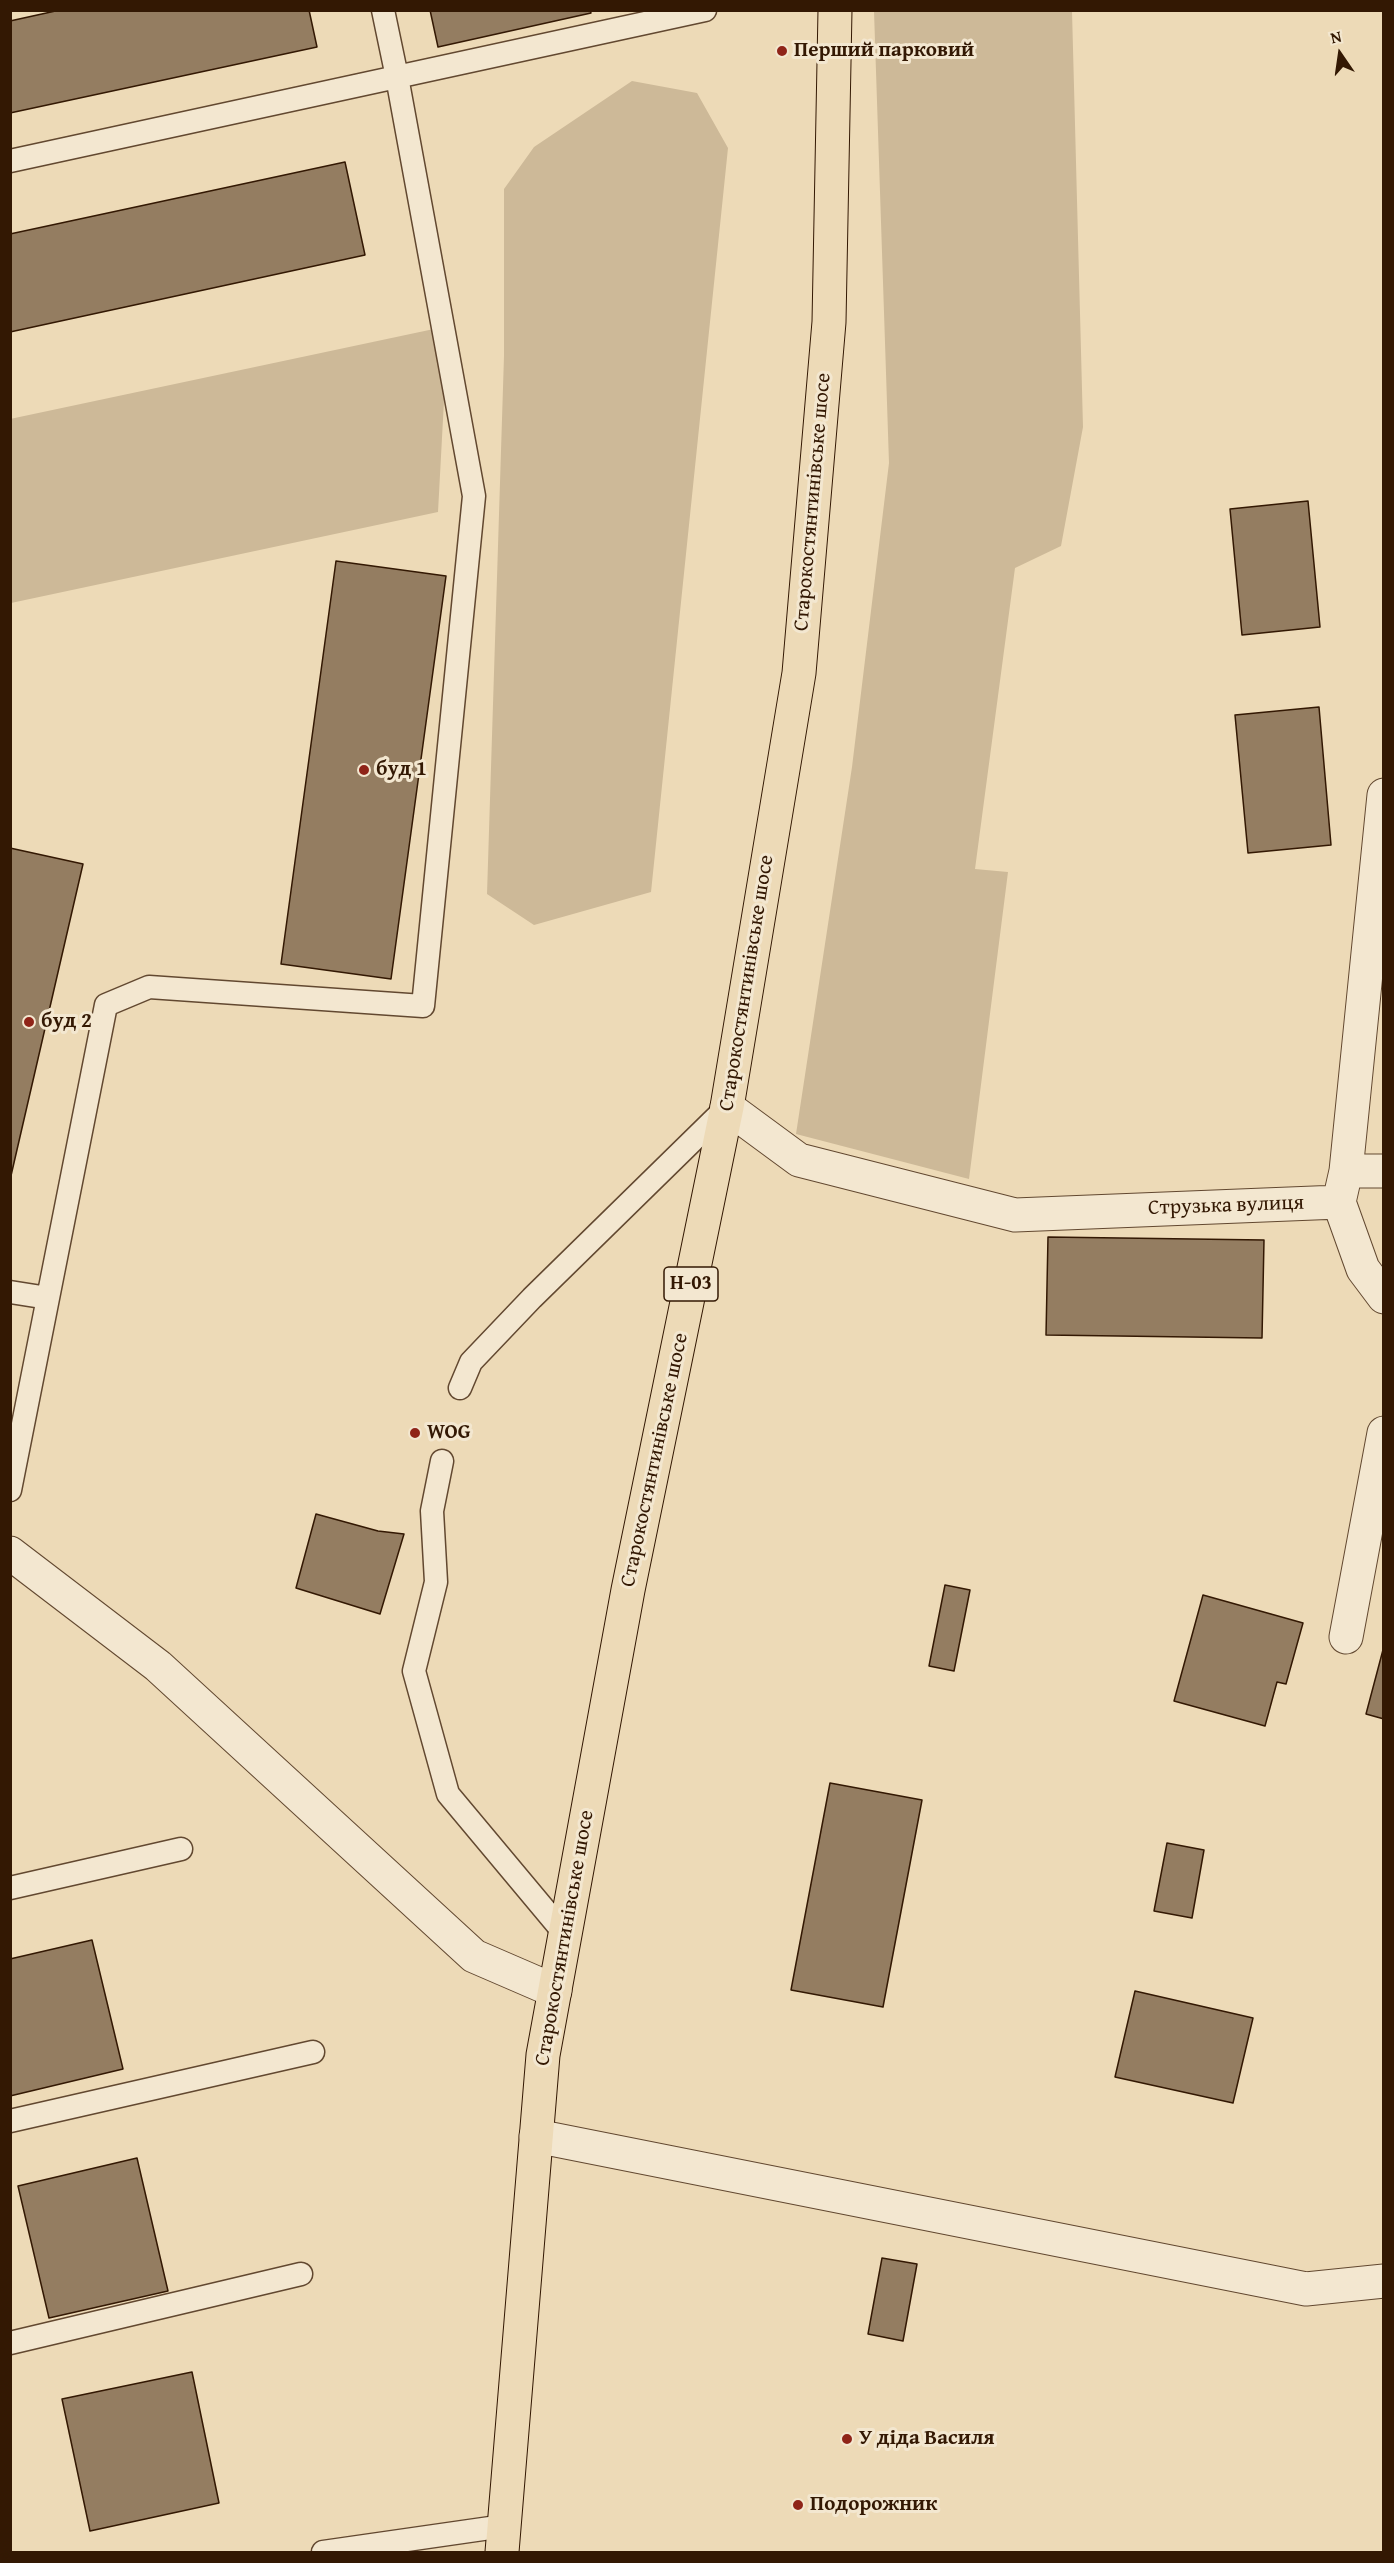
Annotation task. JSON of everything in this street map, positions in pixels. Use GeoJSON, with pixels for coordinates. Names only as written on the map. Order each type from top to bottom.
{"type":"FeatureCollection","features":[{"type":"Feature","properties":{"kind":"main road","name":"Старокостянтинівське шосе"},"geometry":{"type":"LineString","coordinates":[[503,2539],[543,2055],[628,1590],[727,1107],[799,673],[829,322],[836,10]]}},
{"type":"Feature","properties":{"kind":"street"},"geometry":{"type":"LineString","coordinates":[[1383,795],[1342,1186],[1363,1269],[1383,1297]]}},
{"type":"Feature","properties":{"kind":"street","name":"Струзька вулиця"},"geometry":{"type":"LineString","coordinates":[[727,1107],[799,1160],[1015,1215],[1342,1186],[1383,1171]]}},
{"type":"Feature","properties":{"kind":"street"},"geometry":{"type":"LineString","coordinates":[[1346,1637],[1383,1433]]}},
{"type":"Feature","properties":{"kind":"street"},"geometry":{"type":"LineString","coordinates":[[10,1553],[158,1666],[474,1956],[555,1991]]}},
{"type":"Feature","properties":{"kind":"street"},"geometry":{"type":"LineString","coordinates":[[536,2136],[1306,2289],[1383,2281]]}},
{"type":"Feature","properties":{"kind":"lane"},"geometry":{"type":"LineString","coordinates":[[10,1490],[106,1005],[149,987],[423,1006],[474,496],[398,76],[383,10]]}},
{"type":"Feature","properties":{"kind":"lane"},"geometry":{"type":"LineString","coordinates":[[10,161],[705,10]]}},
{"type":"Feature","properties":{"kind":"lane"},"geometry":{"type":"LineString","coordinates":[[460,1388],[471,1362],[727,1107]]}},
{"type":"Feature","properties":{"kind":"lane"},"geometry":{"type":"LineString","coordinates":[[10,1292],[48,1298]]}},
{"type":"Feature","properties":{"kind":"lane"},"geometry":{"type":"LineString","coordinates":[[442,1461],[432,1511],[436,1582],[414,1671],[448,1794],[565,1934]]}},
{"type":"Feature","properties":{"kind":"lane"},"geometry":{"type":"LineString","coordinates":[[10,1888],[181,1848]]}},
{"type":"Feature","properties":{"kind":"lane"},"geometry":{"type":"LineString","coordinates":[[10,2121],[313,2052]]}},
{"type":"Feature","properties":{"kind":"lane"},"geometry":{"type":"LineString","coordinates":[[10,2343],[301,2274]]}},
{"type":"Feature","properties":{"kind":"lane"},"geometry":{"type":"LineString","coordinates":[[323,2553],[503,2539]]}},
{"type":"Feature","properties":{"kind":"shaded area"},"geometry":{"type":"Polygon","coordinates":[[[874,11],[1072,11],[1083,427],[1061,546],[1015,568],[975,869],[1008,872],[969,1179],[796,1134],[852,767],[889,463],[874,11]]]}},
{"type":"Feature","properties":{"kind":"shaded area"},"geometry":{"type":"Polygon","coordinates":[[[632,81],[697,93],[728,148],[651,892],[534,925],[487,894],[504,356],[504,189],[534,147],[632,81]]]}},
{"type":"Feature","properties":{"kind":"shaded area"},"geometry":{"type":"Polygon","coordinates":[[[448,326],[438,512],[11,603],[10,419],[448,326]]]}},
{"type":"Feature","properties":{"kind":"building"},"geometry":{"type":"Polygon","coordinates":[[[60,10],[309,10],[317,47],[10,113],[10,21],[60,10]]]}},
{"type":"Feature","properties":{"kind":"building"},"geometry":{"type":"Polygon","coordinates":[[[430,10],[590,10],[591,13],[438,47],[430,10]]]}},
{"type":"Feature","properties":{"kind":"building"},"geometry":{"type":"Polygon","coordinates":[[[345,162],[365,255],[10,332],[10,234],[345,162]]]}},
{"type":"Feature","properties":{"kind":"building"},"geometry":{"type":"Polygon","coordinates":[[[1308,501],[1320,627],[1242,635],[1230,509],[1308,501]]]}},
{"type":"Feature","properties":{"kind":"building","name":"буд 1"},"geometry":{"type":"Polygon","coordinates":[[[336,561],[446,576],[391,979],[281,964],[336,561]]]}},
{"type":"Feature","properties":{"kind":"building"},"geometry":{"type":"Polygon","coordinates":[[[1319,707],[1331,845],[1248,853],[1235,715],[1319,707]]]}},
{"type":"Feature","properties":{"kind":"building","name":"буд 2"},"geometry":{"type":"Polygon","coordinates":[[[10,848],[83,864],[10,1180],[10,848]]]}},
{"type":"Feature","properties":{"kind":"building"},"geometry":{"type":"Polygon","coordinates":[[[1048,1237],[1264,1240],[1262,1338],[1046,1335],[1048,1237]]]}},
{"type":"Feature","properties":{"kind":"building"},"geometry":{"type":"Polygon","coordinates":[[[316,1514],[378,1531],[404,1534],[380,1614],[296,1588],[316,1514]]]}},
{"type":"Feature","properties":{"kind":"building"},"geometry":{"type":"Polygon","coordinates":[[[945,1585],[970,1590],[954,1671],[929,1666],[945,1585]]]}},
{"type":"Feature","properties":{"kind":"building"},"geometry":{"type":"Polygon","coordinates":[[[1203,1595],[1303,1623],[1286,1684],[1277,1682],[1265,1726],[1174,1701],[1203,1595]]]}},
{"type":"Feature","properties":{"kind":"building"},"geometry":{"type":"Polygon","coordinates":[[[1384,1646],[1384,1719],[1366,1714],[1384,1646]]]}},
{"type":"Feature","properties":{"kind":"building"},"geometry":{"type":"Polygon","coordinates":[[[830,1783],[922,1800],[883,2007],[791,1990],[830,1783]]]}},
{"type":"Feature","properties":{"kind":"building"},"geometry":{"type":"Polygon","coordinates":[[[1167,1843],[1204,1850],[1192,1918],[1154,1911],[1167,1843]]]}},
{"type":"Feature","properties":{"kind":"building"},"geometry":{"type":"Polygon","coordinates":[[[92,1940],[123,2069],[10,2096],[10,1959],[92,1940]]]}},
{"type":"Feature","properties":{"kind":"building"},"geometry":{"type":"Polygon","coordinates":[[[1135,1991],[1253,2018],[1233,2103],[1115,2077],[1135,1991]]]}},
{"type":"Feature","properties":{"kind":"building"},"geometry":{"type":"Polygon","coordinates":[[[137,2158],[168,2291],[49,2318],[18,2186],[137,2158]]]}},
{"type":"Feature","properties":{"kind":"building"},"geometry":{"type":"Polygon","coordinates":[[[882,2258],[917,2264],[903,2341],[868,2334],[882,2258]]]}},
{"type":"Feature","properties":{"kind":"building"},"geometry":{"type":"Polygon","coordinates":[[[192,2372],[219,2503],[90,2531],[62,2399],[192,2372]]]}},
{"type":"Feature","properties":{"kind":"place","name":"Перший парковий"},"geometry":{"type":"Point","coordinates":[782,51]}},
{"type":"Feature","properties":{"kind":"place","name":"буд 1"},"geometry":{"type":"Point","coordinates":[364,770]}},
{"type":"Feature","properties":{"kind":"place","name":"буд 2"},"geometry":{"type":"Point","coordinates":[29,1022]}},
{"type":"Feature","properties":{"kind":"place","name":"WOG"},"geometry":{"type":"Point","coordinates":[415,1433]}},
{"type":"Feature","properties":{"kind":"place","name":"У діда Василя"},"geometry":{"type":"Point","coordinates":[847,2439]}},
{"type":"Feature","properties":{"kind":"place","name":"Подорожник"},"geometry":{"type":"Point","coordinates":[798,2505]}}]}
